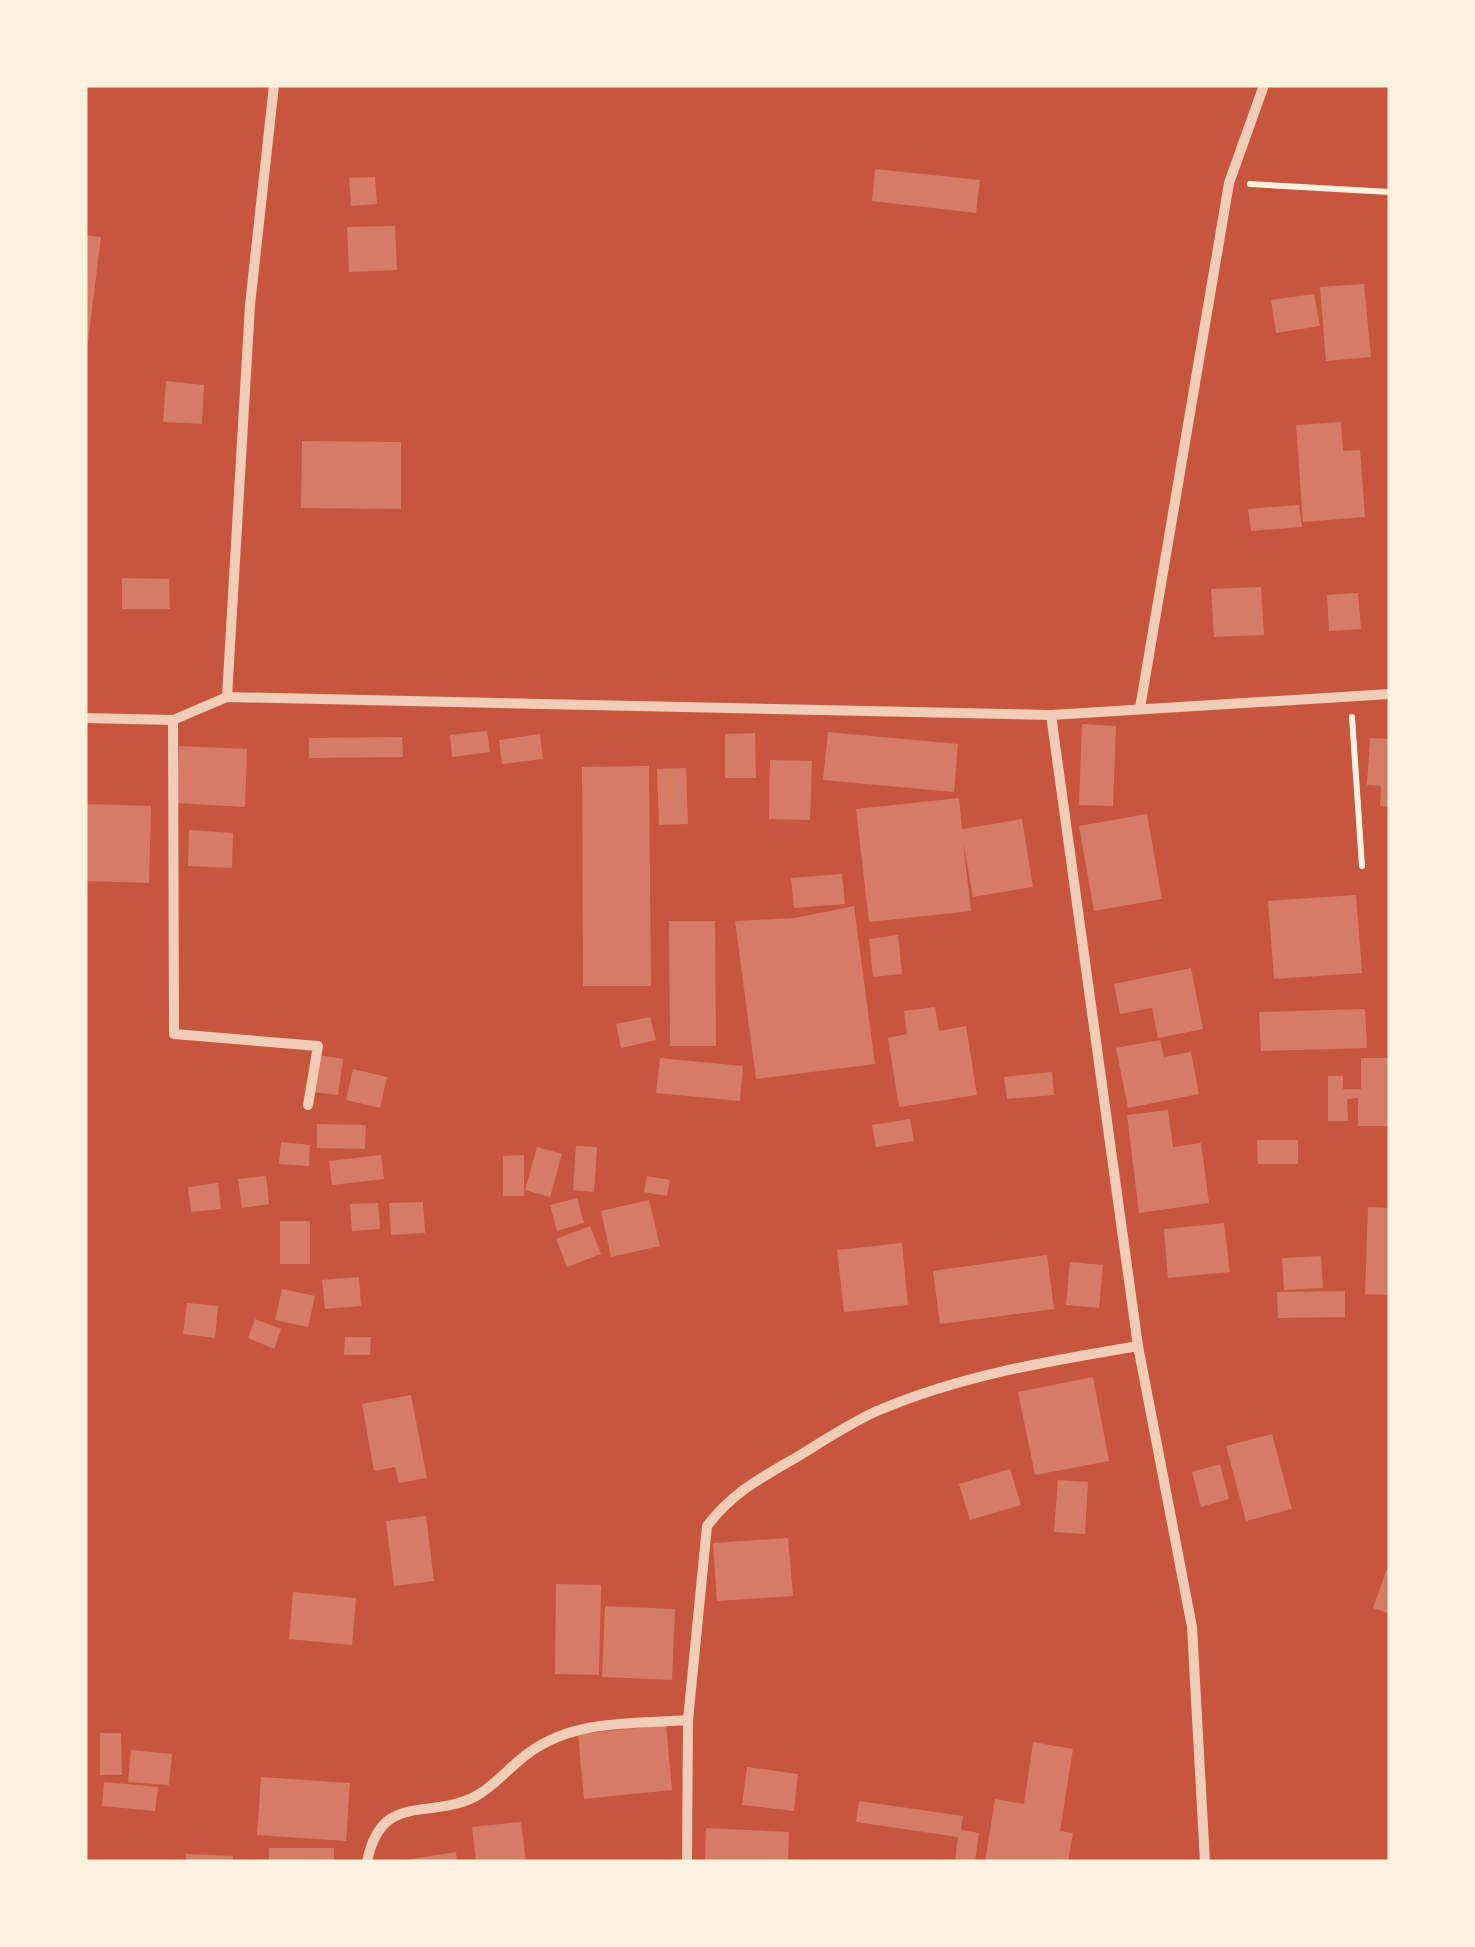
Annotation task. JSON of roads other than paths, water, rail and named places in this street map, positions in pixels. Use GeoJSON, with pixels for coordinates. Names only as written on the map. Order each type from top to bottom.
{"type":"FeatureCollection","features":[{"type":"Feature","properties":{"kind":"street"},"geometry":{"type":"LineString","coordinates":[[227,697],[250,305],[274,85]]}},
{"type":"Feature","properties":{"kind":"street"},"geometry":{"type":"LineString","coordinates":[[1140,708],[1229,183],[1264,85]]}},
{"type":"Feature","properties":{"kind":"street"},"geometry":{"type":"LineString","coordinates":[[85,718],[173,720],[227,697],[1051,715],[1390,694]]}},
{"type":"Feature","properties":{"kind":"street"},"geometry":{"type":"LineString","coordinates":[[1051,715],[1138,1346],[1192,1627],[1205,1862]]}},
{"type":"Feature","properties":{"kind":"street"},"geometry":{"type":"LineString","coordinates":[[173,720],[174,1034],[318,1046],[308,1105]]}},
{"type":"Feature","properties":{"kind":"street"},"geometry":{"type":"LineString","coordinates":[[687,1862],[688,1720],[707,1526],[726,1502],[875,1412],[1022,1366],[1138,1346]]}},
{"type":"Feature","properties":{"kind":"street"},"geometry":{"type":"LineString","coordinates":[[368,1862],[376,1835],[392,1816],[479,1795],[531,1750],[564,1733],[581,1728],[688,1720]]}}]}
